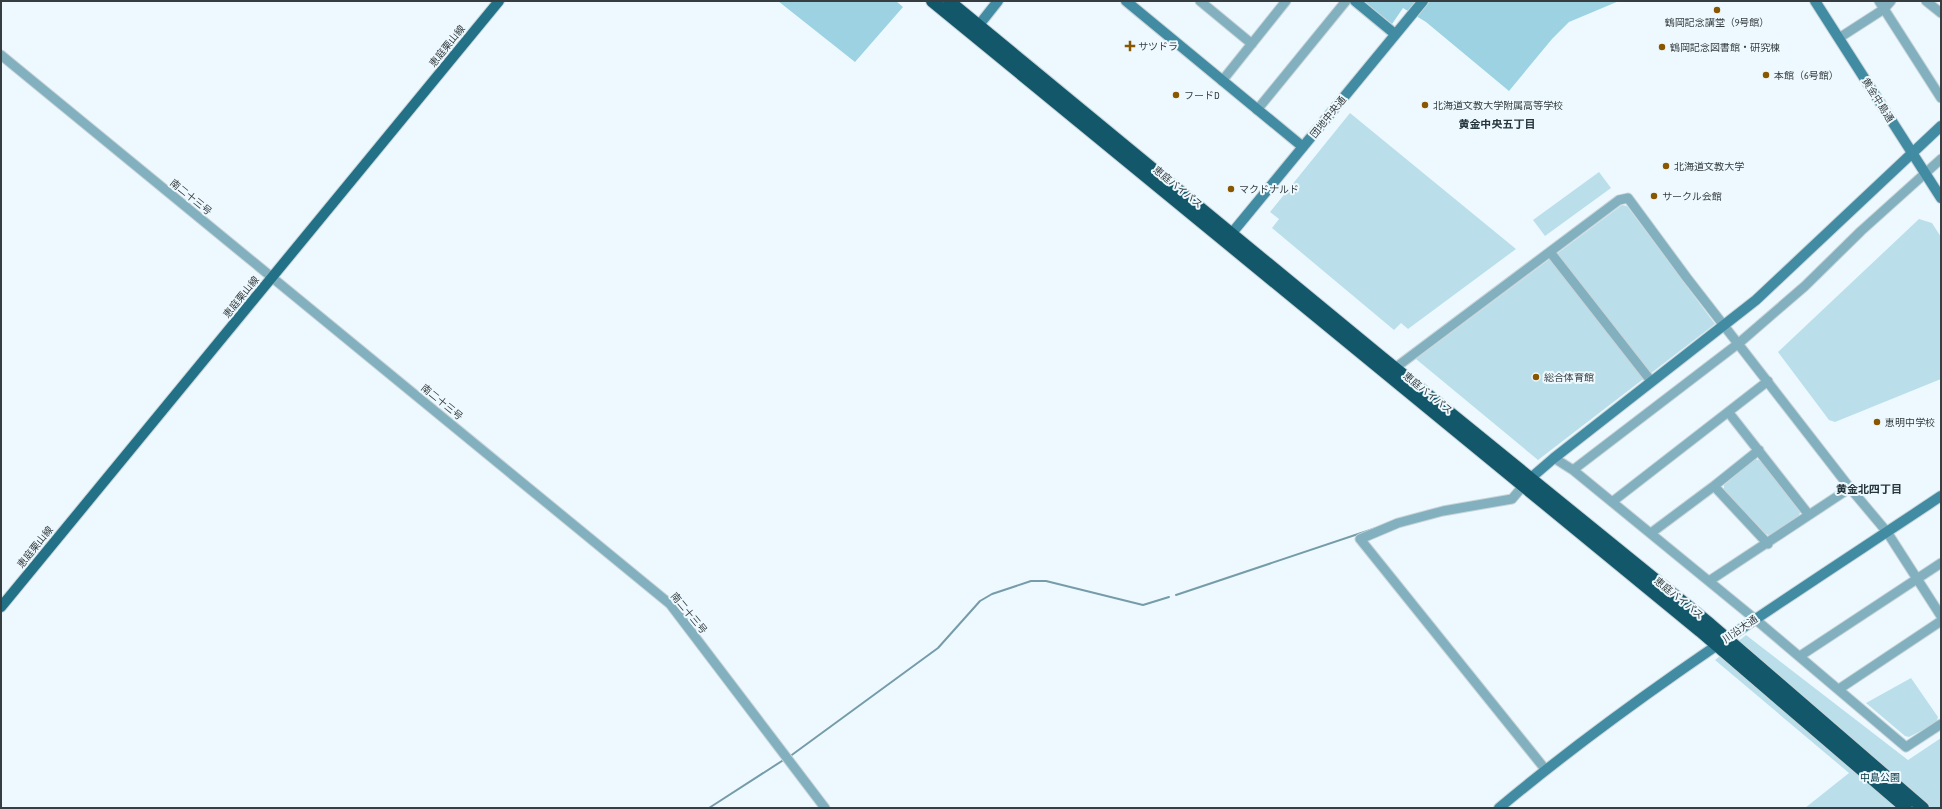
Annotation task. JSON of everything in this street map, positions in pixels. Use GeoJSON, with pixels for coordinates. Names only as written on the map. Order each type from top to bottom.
{"type":"FeatureCollection","features":[{"type":"Feature","properties":{"kind":"highway","name":"恵庭バイパス"},"geometry":{"type":"LineString","coordinates":[[932,1],[975,29],[1526,482],[1727,638],[1895,792],[1906,808]]}},
{"type":"Feature","properties":{"kind":"highway","name":"恵庭バイパス"},"geometry":{"type":"LineString","coordinates":[[949,1],[975,29]]}},
{"type":"Feature","properties":{"kind":"highway","name":"恵庭バイパス"},"geometry":{"type":"LineString","coordinates":[[1228,237],[1394,368],[1694,626],[1715,646],[1895,792],[1922,808]]}},
{"type":"Feature","properties":{"kind":"main road","name":"恵庭栗山線"},"geometry":{"type":"LineString","coordinates":[[1,607],[499,1]]}},
{"type":"Feature","properties":{"kind":"street"},"geometry":{"type":"LineString","coordinates":[[975,29],[998,1]]}},
{"type":"Feature","properties":{"kind":"street"},"geometry":{"type":"LineString","coordinates":[[1126,1],[1303,147]]}},
{"type":"Feature","properties":{"kind":"street"},"geometry":{"type":"LineString","coordinates":[[1200,1],[1252,44]]}},
{"type":"Feature","properties":{"kind":"street"},"geometry":{"type":"LineString","coordinates":[[1258,110],[1346,1]]}},
{"type":"Feature","properties":{"kind":"street"},"geometry":{"type":"LineString","coordinates":[[1355,1],[1395,34]]}},
{"type":"Feature","properties":{"kind":"street","name":"団地中央通"},"geometry":{"type":"LineString","coordinates":[[1228,237],[1423,1]]}},
{"type":"Feature","properties":{"kind":"street","name":"黄金中島通"},"geometry":{"type":"LineString","coordinates":[[1815,1],[1941,198]]}},
{"type":"Feature","properties":{"kind":"street"},"geometry":{"type":"LineString","coordinates":[[1879,1],[1941,98]]}},
{"type":"Feature","properties":{"kind":"street"},"geometry":{"type":"LineString","coordinates":[[1839,38],[1884,9],[1891,1]]}},
{"type":"Feature","properties":{"kind":"street"},"geometry":{"type":"LineString","coordinates":[[1926,1],[1941,13]]}},
{"type":"Feature","properties":{"kind":"street"},"geometry":{"type":"LineString","coordinates":[[1222,81],[1252,44],[1282,3]]}},
{"type":"Feature","properties":{"kind":"street","name":"南二十三号"},"geometry":{"type":"LineString","coordinates":[[1,55],[670,604],[825,808]]}},
{"type":"Feature","properties":{"kind":"street"},"geometry":{"type":"LineString","coordinates":[[1545,769],[1360,539],[1398,523],[1442,511],[1512,499],[1526,482],[1554,458],[1723,324],[1756,300],[1941,126]]}},
{"type":"Feature","properties":{"kind":"street"},"geometry":{"type":"LineString","coordinates":[[1573,470],[1739,343],[1805,286],[1861,231],[1941,159]]}},
{"type":"Feature","properties":{"kind":"street"},"geometry":{"type":"LineString","coordinates":[[1394,368],[1620,200],[1628,198],[1850,488],[1887,532],[1941,616]]}},
{"type":"Feature","properties":{"kind":"street"},"geometry":{"type":"LineString","coordinates":[[1550,252],[1651,381]]}},
{"type":"Feature","properties":{"kind":"street"},"geometry":{"type":"LineString","coordinates":[[1612,502],[1729,413],[1768,381]]}},
{"type":"Feature","properties":{"kind":"street"},"geometry":{"type":"LineString","coordinates":[[1729,413],[1809,515]]}},
{"type":"Feature","properties":{"kind":"street"},"geometry":{"type":"LineString","coordinates":[[1650,533],[1714,486],[1759,450]]}},
{"type":"Feature","properties":{"kind":"street"},"geometry":{"type":"LineString","coordinates":[[1554,458],[1573,470],[1709,581],[1800,656],[1906,747],[1941,724]]}},
{"type":"Feature","properties":{"kind":"street"},"geometry":{"type":"LineString","coordinates":[[1714,486],[1768,544]]}},
{"type":"Feature","properties":{"kind":"street"},"geometry":{"type":"LineString","coordinates":[[1709,581],[1768,544],[1850,488]]}},
{"type":"Feature","properties":{"kind":"street","name":"川沿大通"},"geometry":{"type":"LineString","coordinates":[[1499,808],[1545,769],[1642,696],[1941,496]]}},
{"type":"Feature","properties":{"kind":"street"},"geometry":{"type":"LineString","coordinates":[[1800,656],[1941,563]]}},
{"type":"Feature","properties":{"kind":"street"},"geometry":{"type":"LineString","coordinates":[[1839,689],[1941,622]]}},
{"type":"Feature","properties":{"kind":"green space"},"geometry":{"type":"Polygon","coordinates":[[[1350,113],[1516,249],[1408,329],[1401,323],[1394,330],[1272,228],[1279,219],[1270,212],[1350,113]]]}},
{"type":"Feature","properties":{"kind":"green space"},"geometry":{"type":"Polygon","coordinates":[[[1599,172],[1611,188],[1545,236],[1533,220],[1599,172]]]}},
{"type":"Feature","properties":{"kind":"green space"},"geometry":{"type":"Polygon","coordinates":[[[1622,205],[1627,206],[1715,324],[1538,460],[1416,359],[1622,205]]]}},
{"type":"Feature","properties":{"kind":"green space","name":"恵明中学校"},"geometry":{"type":"Polygon","coordinates":[[[1919,219],[1932,223],[1941,237],[1941,379],[1835,422],[1829,420],[1778,352],[1919,219]]]}},
{"type":"Feature","properties":{"kind":"green space"},"geometry":{"type":"Polygon","coordinates":[[[1755,459],[1761,461],[1800,512],[1799,516],[1772,536],[1766,534],[1724,490],[1724,485],[1755,459]]]}},
{"type":"Feature","properties":{"kind":"green space","name":"中島公園"},"geometry":{"type":"Polygon","coordinates":[[[1746,635],[1908,760],[1941,738],[1941,808],[1805,808],[1849,773],[1715,660],[1746,635]]]}},
{"type":"Feature","properties":{"kind":"green space"},"geometry":{"type":"Polygon","coordinates":[[[1911,678],[1938,717],[1936,723],[1909,737],[1905,736],[1866,703],[1911,678]]]}},
{"type":"Feature","properties":{"kind":"shaded area"},"geometry":{"type":"Polygon","coordinates":[[[778,1],[896,1],[903,7],[855,62],[778,1]]]}},
{"type":"Feature","properties":{"kind":"shaded area"},"geometry":{"type":"Polygon","coordinates":[[[1363,1],[1619,1],[1569,22],[1552,39],[1509,91],[1426,22],[1403,8],[1392,24],[1363,1]]]}},
{"type":"Feature","properties":{"kind":"waterway"},"geometry":{"type":"LineString","coordinates":[[1176,595],[1376,528]]}},
{"type":"Feature","properties":{"kind":"waterway"},"geometry":{"type":"LineString","coordinates":[[789,757],[938,648],[980,601],[992,594],[1031,581],[1046,581],[1143,605],[1169,597]]}},
{"type":"Feature","properties":{"kind":"waterway"},"geometry":{"type":"LineString","coordinates":[[709,808],[785,759]]}},
{"type":"Feature","properties":{"kind":"place","name":"鶴岡記念講堂（9号館）"},"geometry":{"type":"Point","coordinates":[1717,10]}},
{"type":"Feature","properties":{"kind":"place","name":"サツドラ"},"geometry":{"type":"Point","coordinates":[1130,46]}},
{"type":"Feature","properties":{"kind":"place","name":"鶴岡記念図書館・研究棟"},"geometry":{"type":"Point","coordinates":[1662,47]}},
{"type":"Feature","properties":{"kind":"place","name":"本館（6号館）"},"geometry":{"type":"Point","coordinates":[1766,75]}},
{"type":"Feature","properties":{"kind":"place","name":"フードD"},"geometry":{"type":"Point","coordinates":[1176,95]}},
{"type":"Feature","properties":{"kind":"place","name":"北海道文教大学附属高等学校"},"geometry":{"type":"Point","coordinates":[1425,105]}},
{"type":"Feature","properties":{"kind":"place","name":"北海道文教大学"},"geometry":{"type":"Point","coordinates":[1666,166]}},
{"type":"Feature","properties":{"kind":"place","name":"マクドナルド"},"geometry":{"type":"Point","coordinates":[1231,189]}},
{"type":"Feature","properties":{"kind":"place","name":"サークル会館"},"geometry":{"type":"Point","coordinates":[1654,196]}},
{"type":"Feature","properties":{"kind":"place","name":"総合体育館"},"geometry":{"type":"Point","coordinates":[1536,377]}},
{"type":"Feature","properties":{"kind":"place","name":"恵明中学校"},"geometry":{"type":"Point","coordinates":[1877,422]}},
{"type":"Feature","properties":{"kind":"district","name":"黄金中央五丁目"},"geometry":{"type":"Point","coordinates":[1497,124]}},
{"type":"Feature","properties":{"kind":"district","name":"黄金北四丁目"},"geometry":{"type":"Point","coordinates":[1869,489]}}]}
